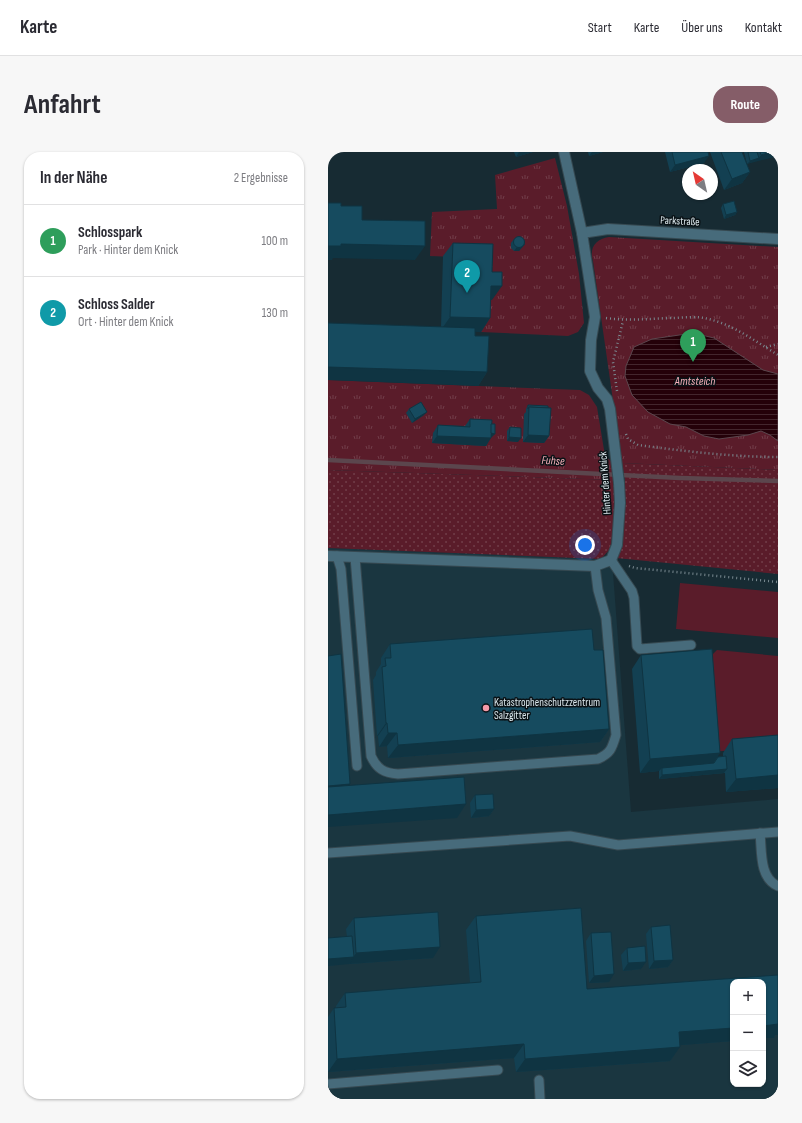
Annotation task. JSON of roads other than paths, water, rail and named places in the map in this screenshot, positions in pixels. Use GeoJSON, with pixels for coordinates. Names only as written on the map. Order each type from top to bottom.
{"type":"FeatureCollection","features":[{"type":"Feature","properties":{"kind":"street","name":"Hinter dem Knick"},"geometry":{"type":"LineString","coordinates":[[564,152],[582,232],[595,317],[590,340],[590,371],[598,388],[607,399],[610,409],[619,483],[620,503],[617,545],[611,560]]}},
{"type":"Feature","properties":{"kind":"street","name":"Parkstraße"},"geometry":{"type":"LineString","coordinates":[[582,232],[608,229],[778,239]]}},
{"type":"Feature","properties":{"kind":"street"},"geometry":{"type":"LineString","coordinates":[[333,556],[595,566],[611,560]]}},
{"type":"Feature","properties":{"kind":"lane"},"geometry":{"type":"LineString","coordinates":[[333,556],[341,569],[357,766]]}},
{"type":"Feature","properties":{"kind":"lane"},"geometry":{"type":"LineString","coordinates":[[355,556],[371,756],[374,763],[380,770],[398,774],[598,759],[606,755],[612,747],[616,735],[606,618],[598,590],[595,566]]}},
{"type":"Feature","properties":{"kind":"lane"},"geometry":{"type":"LineString","coordinates":[[611,560],[632,592],[634,598],[637,646],[640,649],[690,645]]}},
{"type":"Feature","properties":{"kind":"lane"},"geometry":{"type":"LineString","coordinates":[[328,853],[570,836],[618,845],[778,832]]}},
{"type":"Feature","properties":{"kind":"lane"},"geometry":{"type":"LineString","coordinates":[[760,833],[763,865],[767,877],[778,886]]}},
{"type":"Feature","properties":{"kind":"lane"},"geometry":{"type":"LineString","coordinates":[[328,1084],[498,1070]]}},
{"type":"Feature","properties":{"kind":"lane"},"geometry":{"type":"LineString","coordinates":[[539,1080],[540,1099]]}},
{"type":"Feature","properties":{"kind":"water","name":"Amtsteich"},"geometry":{"type":"Polygon","coordinates":[[[693,333],[714,338],[763,370],[778,374],[778,441],[761,431],[748,435],[719,439],[704,436],[686,427],[670,424],[648,412],[632,395],[625,376],[626,366],[634,347],[652,339],[693,333]]]}},
{"type":"Feature","properties":{"kind":"waterway","name":"Fuhse"},"geometry":{"type":"LineString","coordinates":[[328,460],[680,478],[778,481]]}},
{"type":"Feature","properties":{"kind":"place","name":"Schloss Salder"},"geometry":{"type":"Point","coordinates":[467,293]}},
{"type":"Feature","properties":{"kind":"place","name":"Schlosspark"},"geometry":{"type":"Point","coordinates":[693,362]}},
{"type":"Feature","properties":{"kind":"place","name":"Katastrophenschutzzentrum Salzgitter"},"geometry":{"type":"Point","coordinates":[486,708]}}]}
